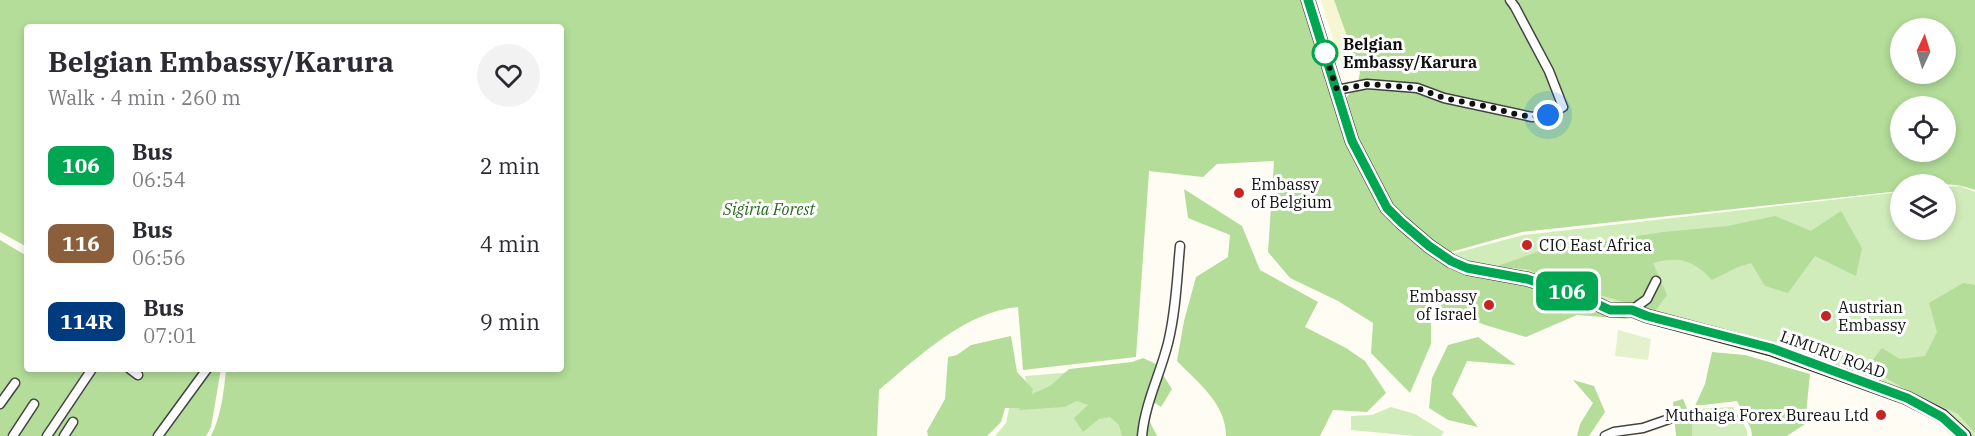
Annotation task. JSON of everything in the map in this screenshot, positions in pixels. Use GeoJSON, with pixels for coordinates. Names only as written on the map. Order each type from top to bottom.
{"type":"FeatureCollection","features":[{"type":"Feature","properties":{"kind":"main road","name":"LIMURU ROAD"},"geometry":{"type":"LineString","coordinates":[[1308,0],[1352,141],[1387,208],[1429,246],[1451,261],[1467,268],[1527,279],[1578,295],[1610,310],[1632,310],[1647,316],[1771,348],[1907,398],[1943,417],[1964,436]]}},
{"type":"Feature","properties":{"kind":"main road"},"geometry":{"type":"LineString","coordinates":[[1943,417],[1953,436]]}},
{"type":"Feature","properties":{"kind":"street"},"geometry":{"type":"LineString","coordinates":[[1337,90],[1368,84],[1417,88],[1444,98],[1532,117],[1548,115],[1560,110],[1563,107],[1549,71],[1510,0]]}},
{"type":"Feature","properties":{"kind":"street"},"geometry":{"type":"LineString","coordinates":[[1142,436],[1149,399],[1171,326],[1180,246]]}},
{"type":"Feature","properties":{"kind":"street"},"geometry":{"type":"LineString","coordinates":[[1632,310],[1647,298],[1656,281]]}},
{"type":"Feature","properties":{"kind":"street"},"geometry":{"type":"LineString","coordinates":[[47,436],[90,372]]}},
{"type":"Feature","properties":{"kind":"street"},"geometry":{"type":"LineString","coordinates":[[134,372],[138,375]]}},
{"type":"Feature","properties":{"kind":"street"},"geometry":{"type":"LineString","coordinates":[[158,436],[205,372]]}},
{"type":"Feature","properties":{"kind":"street"},"geometry":{"type":"LineString","coordinates":[[0,404],[15,383]]}},
{"type":"Feature","properties":{"kind":"street"},"geometry":{"type":"LineString","coordinates":[[13,436],[34,404]]}},
{"type":"Feature","properties":{"kind":"street"},"geometry":{"type":"LineString","coordinates":[[1605,436],[1614,432],[1643,428],[1672,418]]}},
{"type":"Feature","properties":{"kind":"street"},"geometry":{"type":"LineString","coordinates":[[64,436],[72,422]]}},
{"type":"Feature","properties":{"kind":"green space","name":"Sigiria Forest"},"geometry":{"type":"Polygon","coordinates":[[[0,0],[1311,0],[1343,102],[1358,82],[1360,72],[1334,0],[1975,0],[1975,190],[1956,185],[1956,174],[1890,174],[1890,192],[1522,232],[1444,254],[1414,232],[1430,249],[1486,274],[1541,285],[1629,319],[1577,315],[1526,337],[1485,325],[1431,303],[1431,344],[1410,393],[1371,353],[1373,323],[1338,301],[1290,278],[1268,252],[1274,161],[1217,164],[1203,177],[1149,171],[1136,357],[1023,370],[1018,307],[999,310],[980,317],[943,338],[879,390],[877,436],[211,436],[220,412],[226,372],[564,372],[564,24],[24,24],[24,245],[0,232],[0,0]],[[1346,109],[1360,154],[1387,205],[1369,169],[1346,109]]]}},
{"type":"Feature","properties":{"kind":"green space"},"geometry":{"type":"Polygon","coordinates":[[[1321,0],[1334,0],[1360,72],[1342,68],[1321,0]]]}},
{"type":"Feature","properties":{"kind":"green space"},"geometry":{"type":"Polygon","coordinates":[[[1956,186],[1975,192],[1975,436],[1969,436],[1955,418],[1900,391],[1810,353],[1742,333],[1666,318],[1528,276],[1448,255],[1523,235],[1890,193],[1890,240],[1956,240],[1956,186]]]}},
{"type":"Feature","properties":{"kind":"green space"},"geometry":{"type":"Polygon","coordinates":[[[1184,189],[1242,226],[1260,270],[1318,302],[1305,327],[1346,348],[1365,361],[1386,393],[1367,412],[1333,410],[1320,436],[1226,436],[1225,424],[1216,404],[1177,361],[1184,321],[1196,277],[1228,257],[1230,235],[1188,218],[1184,189]]]}},
{"type":"Feature","properties":{"kind":"green space"},"geometry":{"type":"Polygon","coordinates":[[[1841,211],[1862,248],[1856,276],[1815,256],[1788,293],[1765,286],[1751,263],[1712,280],[1699,268],[1685,261],[1663,261],[1653,263],[1667,295],[1655,311],[1572,287],[1526,269],[1495,267],[1560,244],[1587,244],[1663,232],[1728,226],[1775,216],[1811,231],[1841,211]]]}},
{"type":"Feature","properties":{"kind":"green space"},"geometry":{"type":"Polygon","coordinates":[[[0,240],[24,254],[24,372],[220,372],[211,427],[206,436],[0,436],[0,240]]]}},
{"type":"Feature","properties":{"kind":"green space"},"geometry":{"type":"Polygon","coordinates":[[[1963,283],[1975,285],[1975,433],[1958,414],[1912,393],[1867,367],[1882,348],[1900,359],[1925,356],[1937,332],[1929,303],[1963,283]]]}},
{"type":"Feature","properties":{"kind":"green space"},"geometry":{"type":"Polygon","coordinates":[[[1618,330],[1651,339],[1648,360],[1615,356],[1618,330]]]}},
{"type":"Feature","properties":{"kind":"green space"},"geometry":{"type":"Polygon","coordinates":[[[1011,336],[1017,372],[1033,389],[1032,394],[1050,386],[1069,369],[1132,362],[1143,358],[1156,364],[1172,389],[1161,407],[1155,403],[1146,414],[1157,436],[1122,436],[1119,425],[1110,417],[1099,419],[1083,432],[1074,418],[1088,405],[1077,401],[1064,407],[1019,410],[1020,408],[1005,408],[1001,422],[987,436],[928,436],[927,431],[945,399],[948,357],[957,355],[971,345],[1011,336]]]}},
{"type":"Feature","properties":{"kind":"green space"},"geometry":{"type":"Polygon","coordinates":[[[1478,337],[1516,365],[1467,361],[1452,394],[1478,427],[1448,420],[1429,408],[1432,378],[1448,345],[1478,337]]]}},
{"type":"Feature","properties":{"kind":"green space"},"geometry":{"type":"Polygon","coordinates":[[[1712,352],[1745,355],[1810,374],[1805,424],[1787,436],[1752,436],[1751,429],[1737,401],[1695,406],[1705,384],[1712,352]]]}},
{"type":"Feature","properties":{"kind":"green space"},"geometry":{"type":"Polygon","coordinates":[[[1150,366],[1136,436],[995,436],[1006,423],[1010,404],[1027,387],[1025,376],[1150,366]]]}},
{"type":"Feature","properties":{"kind":"green space"},"geometry":{"type":"Polygon","coordinates":[[[1573,380],[1594,386],[1605,412],[1589,436],[1577,436],[1580,424],[1593,403],[1573,380]]]}},
{"type":"Feature","properties":{"kind":"green space"},"geometry":{"type":"Polygon","coordinates":[[[1683,399],[1692,420],[1692,436],[1676,436],[1673,402],[1683,399]]]}},
{"type":"Feature","properties":{"kind":"green space"},"geometry":{"type":"Polygon","coordinates":[[[1391,407],[1415,414],[1444,432],[1441,436],[1415,436],[1351,430],[1351,416],[1372,415],[1391,407]]]}},
{"type":"Feature","properties":{"kind":"green space"},"geometry":{"type":"Polygon","coordinates":[[[1733,407],[1747,430],[1747,436],[1680,436],[1677,410],[1733,407]]]}},
{"type":"Feature","properties":{"kind":"bus line","name":"106"},"geometry":{"type":"LineString","coordinates":[[1308,0],[1352,141],[1366,171],[1387,208],[1414,234],[1451,261],[1467,268],[1527,279],[1578,295],[1610,310],[1632,310],[1682,326],[1771,348],[1907,398],[1942,417],[1963,436]]}},
{"type":"Feature","properties":{"kind":"place","name":"Belgian Embassy/Karura"},"geometry":{"type":"Point","coordinates":[1325,53]}},
{"type":"Feature","properties":{"kind":"place","name":"Embassy of Belgium"},"geometry":{"type":"Point","coordinates":[1239,193]}},
{"type":"Feature","properties":{"kind":"place","name":"CIO East Africa"},"geometry":{"type":"Point","coordinates":[1527,245]}},
{"type":"Feature","properties":{"kind":"place","name":"Embassy of Israel"},"geometry":{"type":"Point","coordinates":[1489,305]}},
{"type":"Feature","properties":{"kind":"place","name":"Austrian Embassy"},"geometry":{"type":"Point","coordinates":[1826,316]}},
{"type":"Feature","properties":{"kind":"place","name":"Muthaiga Forex Bureau Ltd"},"geometry":{"type":"Point","coordinates":[1881,415]}},
{"type":"Feature","properties":{"kind":"route"},"geometry":{"type":"LineString","coordinates":[[1325,53],[1322,45],[1337,90],[1368,84],[1417,88],[1444,98],[1510,113],[1532,117],[1548,115]]}}]}
